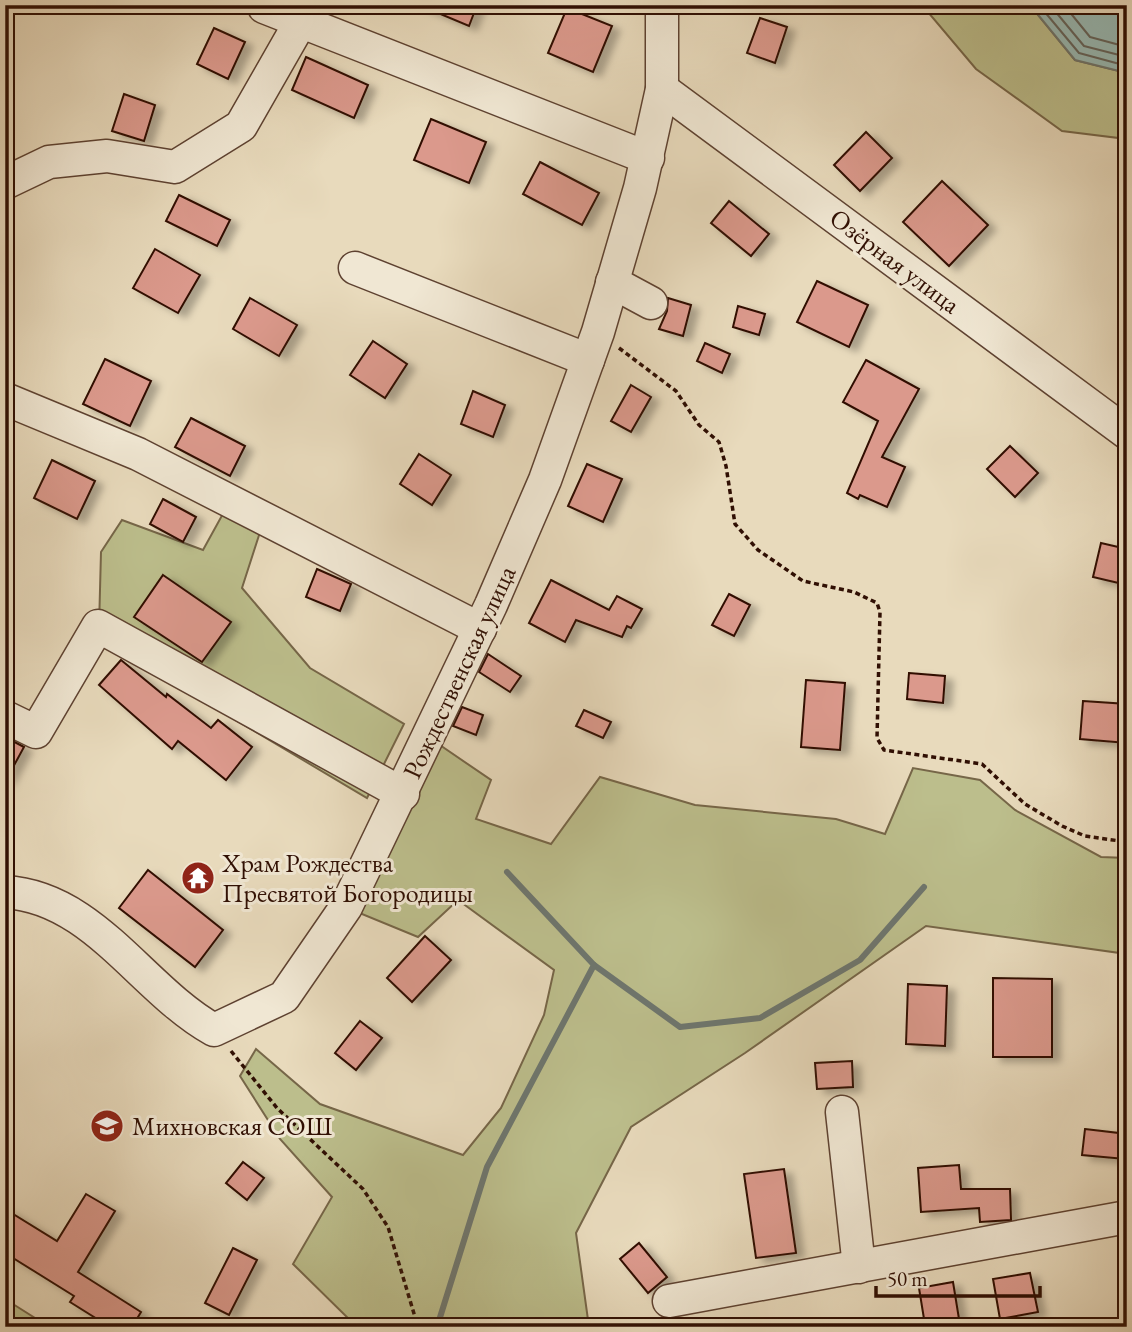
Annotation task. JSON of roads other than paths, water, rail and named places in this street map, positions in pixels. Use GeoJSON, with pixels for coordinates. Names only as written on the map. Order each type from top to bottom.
{"type":"FeatureCollection","features":[{"type":"Feature","properties":{"kind":"street","name":"Рождественская улица"},"geometry":{"type":"LineString","coordinates":[[5,892],[30,893],[77,915],[188,1015],[214,1030],[284,997],[346,907],[480,629],[545,480],[593,346],[648,158],[662,89],[662,5]]}},
{"type":"Feature","properties":{"kind":"street"},"geometry":{"type":"LineString","coordinates":[[264,7],[648,158]]}},
{"type":"Feature","properties":{"kind":"street"},"geometry":{"type":"LineString","coordinates":[[5,183],[49,162],[107,156],[175,167],[241,126],[301,21]]}},
{"type":"Feature","properties":{"kind":"street","name":"Озёрная улица"},"geometry":{"type":"LineString","coordinates":[[662,89],[1127,433]]}},
{"type":"Feature","properties":{"kind":"street"},"geometry":{"type":"LineString","coordinates":[[355,268],[593,346]]}},
{"type":"Feature","properties":{"kind":"street"},"geometry":{"type":"LineString","coordinates":[[612,282],[651,303]]}},
{"type":"Feature","properties":{"kind":"street"},"geometry":{"type":"LineString","coordinates":[[5,399],[138,454],[480,629]]}},
{"type":"Feature","properties":{"kind":"street"},"geometry":{"type":"LineString","coordinates":[[5,717],[36,732],[98,626],[402,794]]}},
{"type":"Feature","properties":{"kind":"street"},"geometry":{"type":"LineString","coordinates":[[842,1112],[859,1267]]}},
{"type":"Feature","properties":{"kind":"street"},"geometry":{"type":"LineString","coordinates":[[668,1301],[1127,1217]]}},
{"type":"Feature","properties":{"kind":"water"},"geometry":{"type":"Polygon","coordinates":[[[1030,5],[1127,5],[1127,73],[1075,60],[1030,5]]]}},
{"type":"Feature","properties":{"kind":"waterway"},"geometry":{"type":"LineString","coordinates":[[437,1327],[487,1167],[594,965],[507,872]]}},
{"type":"Feature","properties":{"kind":"waterway"},"geometry":{"type":"LineString","coordinates":[[594,965],[680,1027],[760,1018],[860,960],[924,887]]}},
{"type":"Feature","properties":{"kind":"place","name":"Храм Рождества Пресвятой Богородицы"},"geometry":{"type":"Point","coordinates":[198,878]}},
{"type":"Feature","properties":{"kind":"place","name":"Михновская СОШ"},"geometry":{"type":"Point","coordinates":[107,1126]}}]}
